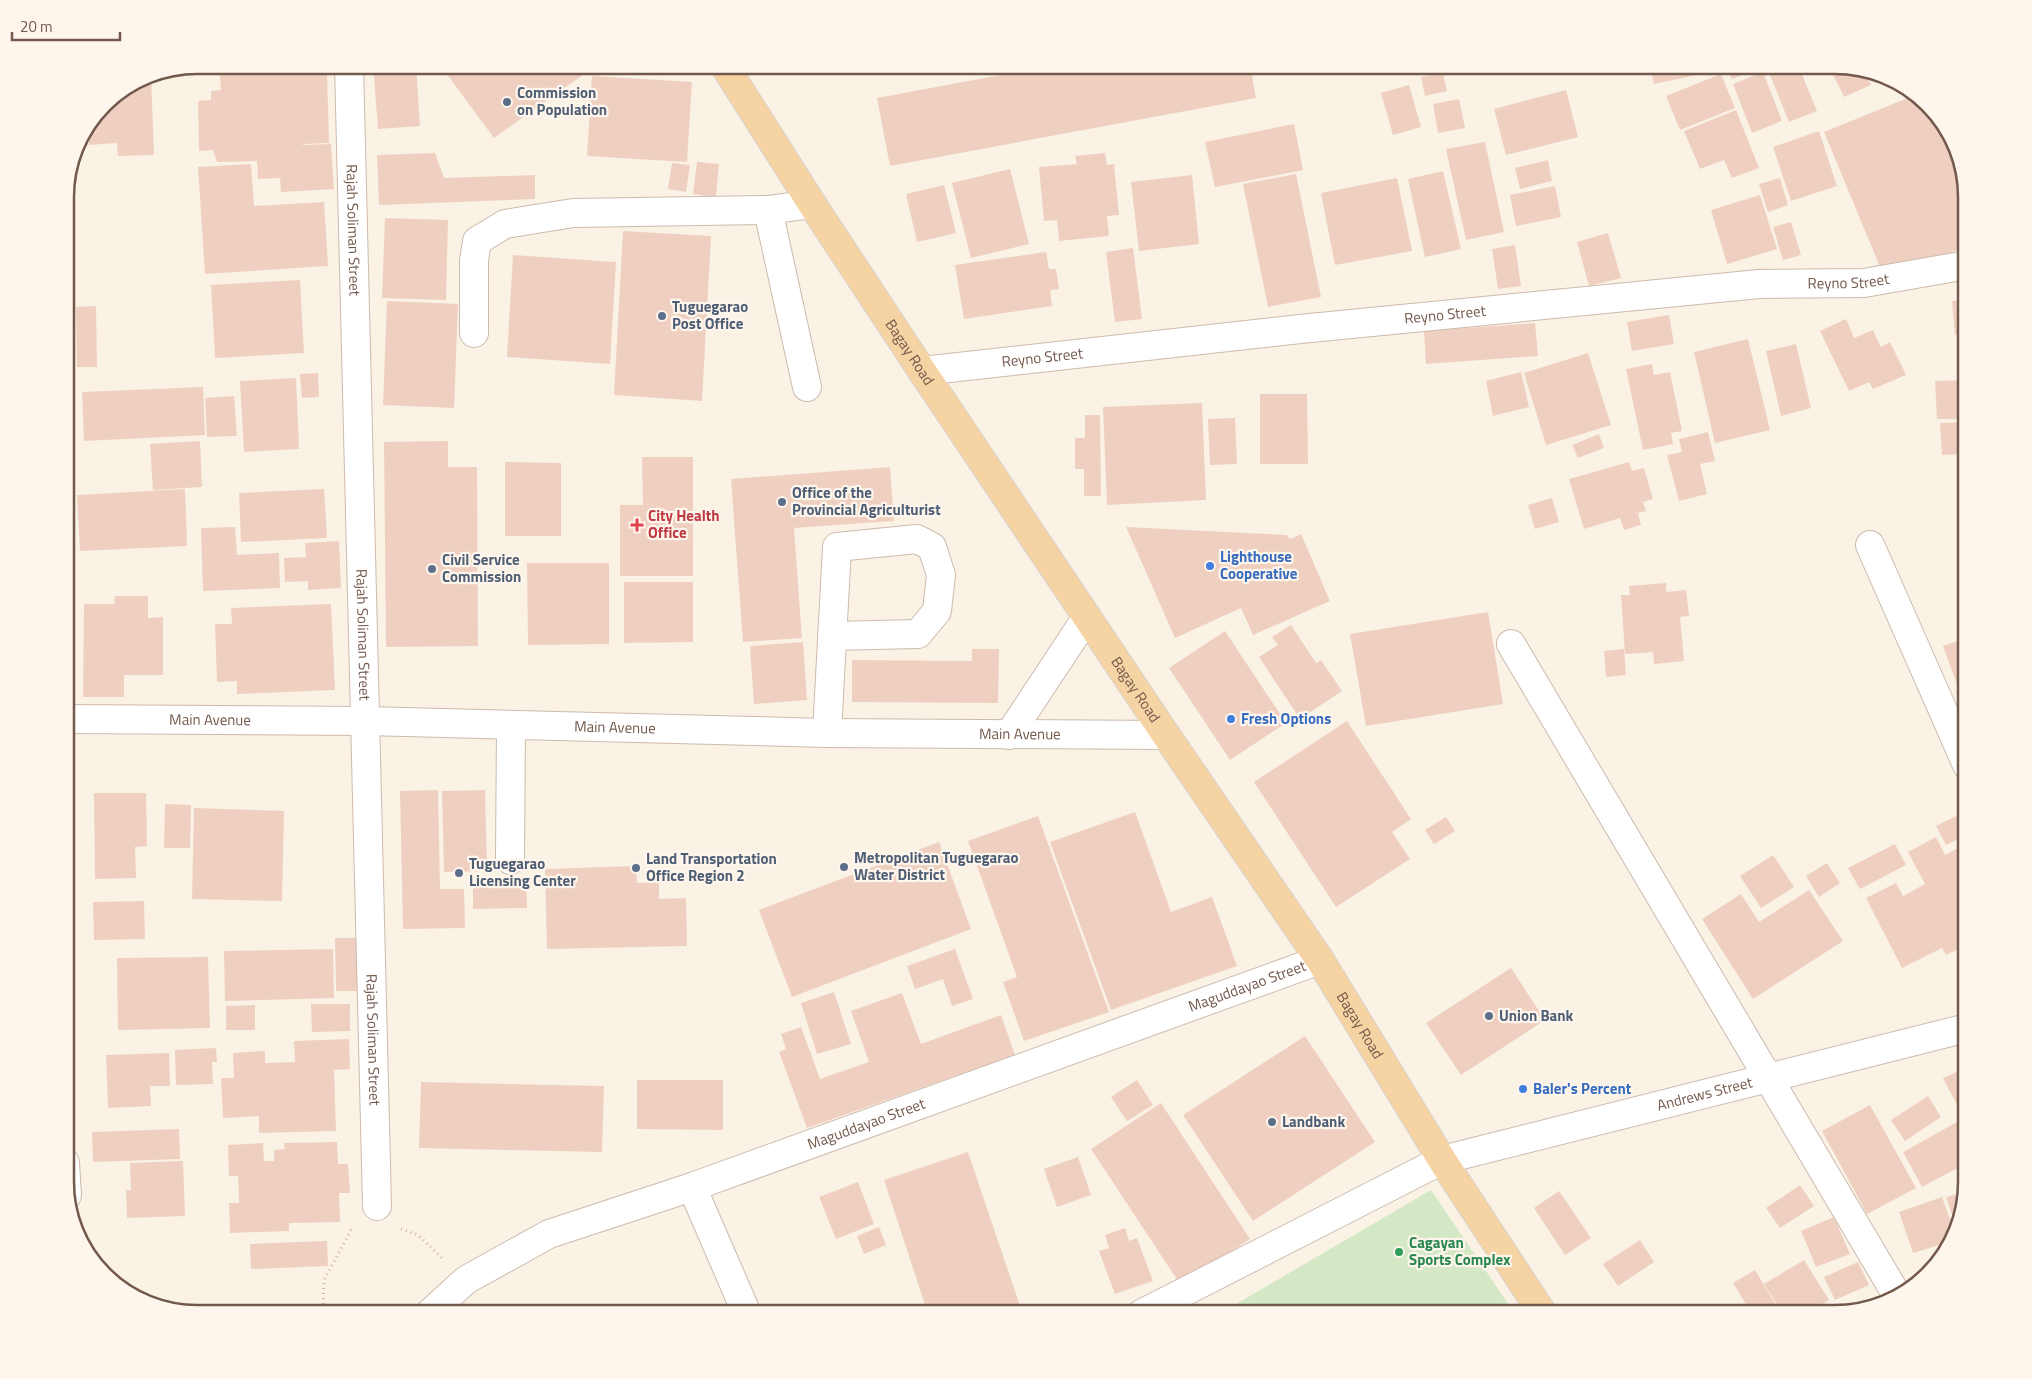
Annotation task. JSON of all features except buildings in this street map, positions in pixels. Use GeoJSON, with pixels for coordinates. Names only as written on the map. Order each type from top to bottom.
{"type":"FeatureCollection","features":[{"type":"Feature","properties":{"kind":"main road","name":"Bagay Road"},"geometry":{"type":"LineString","coordinates":[[730,74],[812,204],[922,371],[1166,735],[1320,960],[1442,1160],[1537,1305]]}},
{"type":"Feature","properties":{"kind":"street","name":"Rajah Soliman Street"},"geometry":{"type":"LineString","coordinates":[[349,74],[377,1206]]}},
{"type":"Feature","properties":{"kind":"street"},"geometry":{"type":"LineString","coordinates":[[474,332],[474,261],[476,241],[505,224],[573,213],[768,210],[812,204]]}},
{"type":"Feature","properties":{"kind":"street"},"geometry":{"type":"LineString","coordinates":[[768,210],[807,387]]}},
{"type":"Feature","properties":{"kind":"street","name":"Reyno Street"},"geometry":{"type":"LineString","coordinates":[[922,371],[1300,329],[1760,284],[1864,283],[1958,267]]}},
{"type":"Feature","properties":{"kind":"street"},"geometry":{"type":"LineString","coordinates":[[827,733],[832,636],[837,547],[917,539],[932,547],[941,574],[937,611],[918,634],[832,636]]}},
{"type":"Feature","properties":{"kind":"street"},"geometry":{"type":"LineString","coordinates":[[1870,545],[1958,745]]}},
{"type":"Feature","properties":{"kind":"street"},"geometry":{"type":"LineString","coordinates":[[1009,735],[1087,617]]}},
{"type":"Feature","properties":{"kind":"street"},"geometry":{"type":"LineString","coordinates":[[1511,644],[1894,1290]]}},
{"type":"Feature","properties":{"kind":"street","name":"Main Avenue"},"geometry":{"type":"LineString","coordinates":[[74,719],[366,721],[827,733],[1166,735]]}},
{"type":"Feature","properties":{"kind":"street"},"geometry":{"type":"LineString","coordinates":[[510,860],[511,725]]}},
{"type":"Feature","properties":{"kind":"street","name":"Maguddayao Street"},"geometry":{"type":"LineString","coordinates":[[439,1305],[466,1280],[550,1234],[692,1187],[1320,960]]}},
{"type":"Feature","properties":{"kind":"street","name":"Andrews Street"},"geometry":{"type":"LineString","coordinates":[[1159,1305],[1442,1160],[1958,1030]]}},
{"type":"Feature","properties":{"kind":"street"},"geometry":{"type":"LineString","coordinates":[[692,1187],[743,1305]]}},
{"type":"Feature","properties":{"kind":"path"},"geometry":{"type":"LineString","coordinates":[[323,1305],[324,1280],[351,1230],[360,1227]]}},
{"type":"Feature","properties":{"kind":"path"},"geometry":{"type":"LineString","coordinates":[[395,1227],[418,1235],[466,1280]]}},
{"type":"Feature","properties":{"kind":"green space","name":"Cagayan Sports Complex"},"geometry":{"type":"Polygon","coordinates":[[[1431,1190],[1509,1305],[1234,1305],[1431,1190]]]}},
{"type":"Feature","properties":{"kind":"place","name":"Commission on Population"},"geometry":{"type":"Point","coordinates":[507,102]}},
{"type":"Feature","properties":{"kind":"place","name":"Tuguegarao Post Office"},"geometry":{"type":"Point","coordinates":[662,316]}},
{"type":"Feature","properties":{"kind":"place","name":"Office of the Provincial Agriculturist"},"geometry":{"type":"Point","coordinates":[782,502]}},
{"type":"Feature","properties":{"kind":"place","name":"City Health Office"},"geometry":{"type":"Point","coordinates":[637,525]}},
{"type":"Feature","properties":{"kind":"place","name":"Lighthouse Cooperative"},"geometry":{"type":"Point","coordinates":[1210,566]}},
{"type":"Feature","properties":{"kind":"place","name":"Civil Service Commission"},"geometry":{"type":"Point","coordinates":[432,569]}},
{"type":"Feature","properties":{"kind":"place","name":"Fresh Options"},"geometry":{"type":"Point","coordinates":[1231,719]}},
{"type":"Feature","properties":{"kind":"place","name":"Metropolitan Tuguegarao Water District"},"geometry":{"type":"Point","coordinates":[844,867]}},
{"type":"Feature","properties":{"kind":"place","name":"Land Transportation Office Region 2"},"geometry":{"type":"Point","coordinates":[636,868]}},
{"type":"Feature","properties":{"kind":"place","name":"Tuguegarao Licensing Center"},"geometry":{"type":"Point","coordinates":[459,873]}},
{"type":"Feature","properties":{"kind":"place","name":"Union Bank"},"geometry":{"type":"Point","coordinates":[1489,1016]}},
{"type":"Feature","properties":{"kind":"place","name":"Baler's Percent"},"geometry":{"type":"Point","coordinates":[1523,1089]}},
{"type":"Feature","properties":{"kind":"place","name":"Landbank"},"geometry":{"type":"Point","coordinates":[1272,1122]}},
{"type":"Feature","properties":{"kind":"place","name":"Cagayan Sports Complex"},"geometry":{"type":"Point","coordinates":[1399,1252]}}]}
